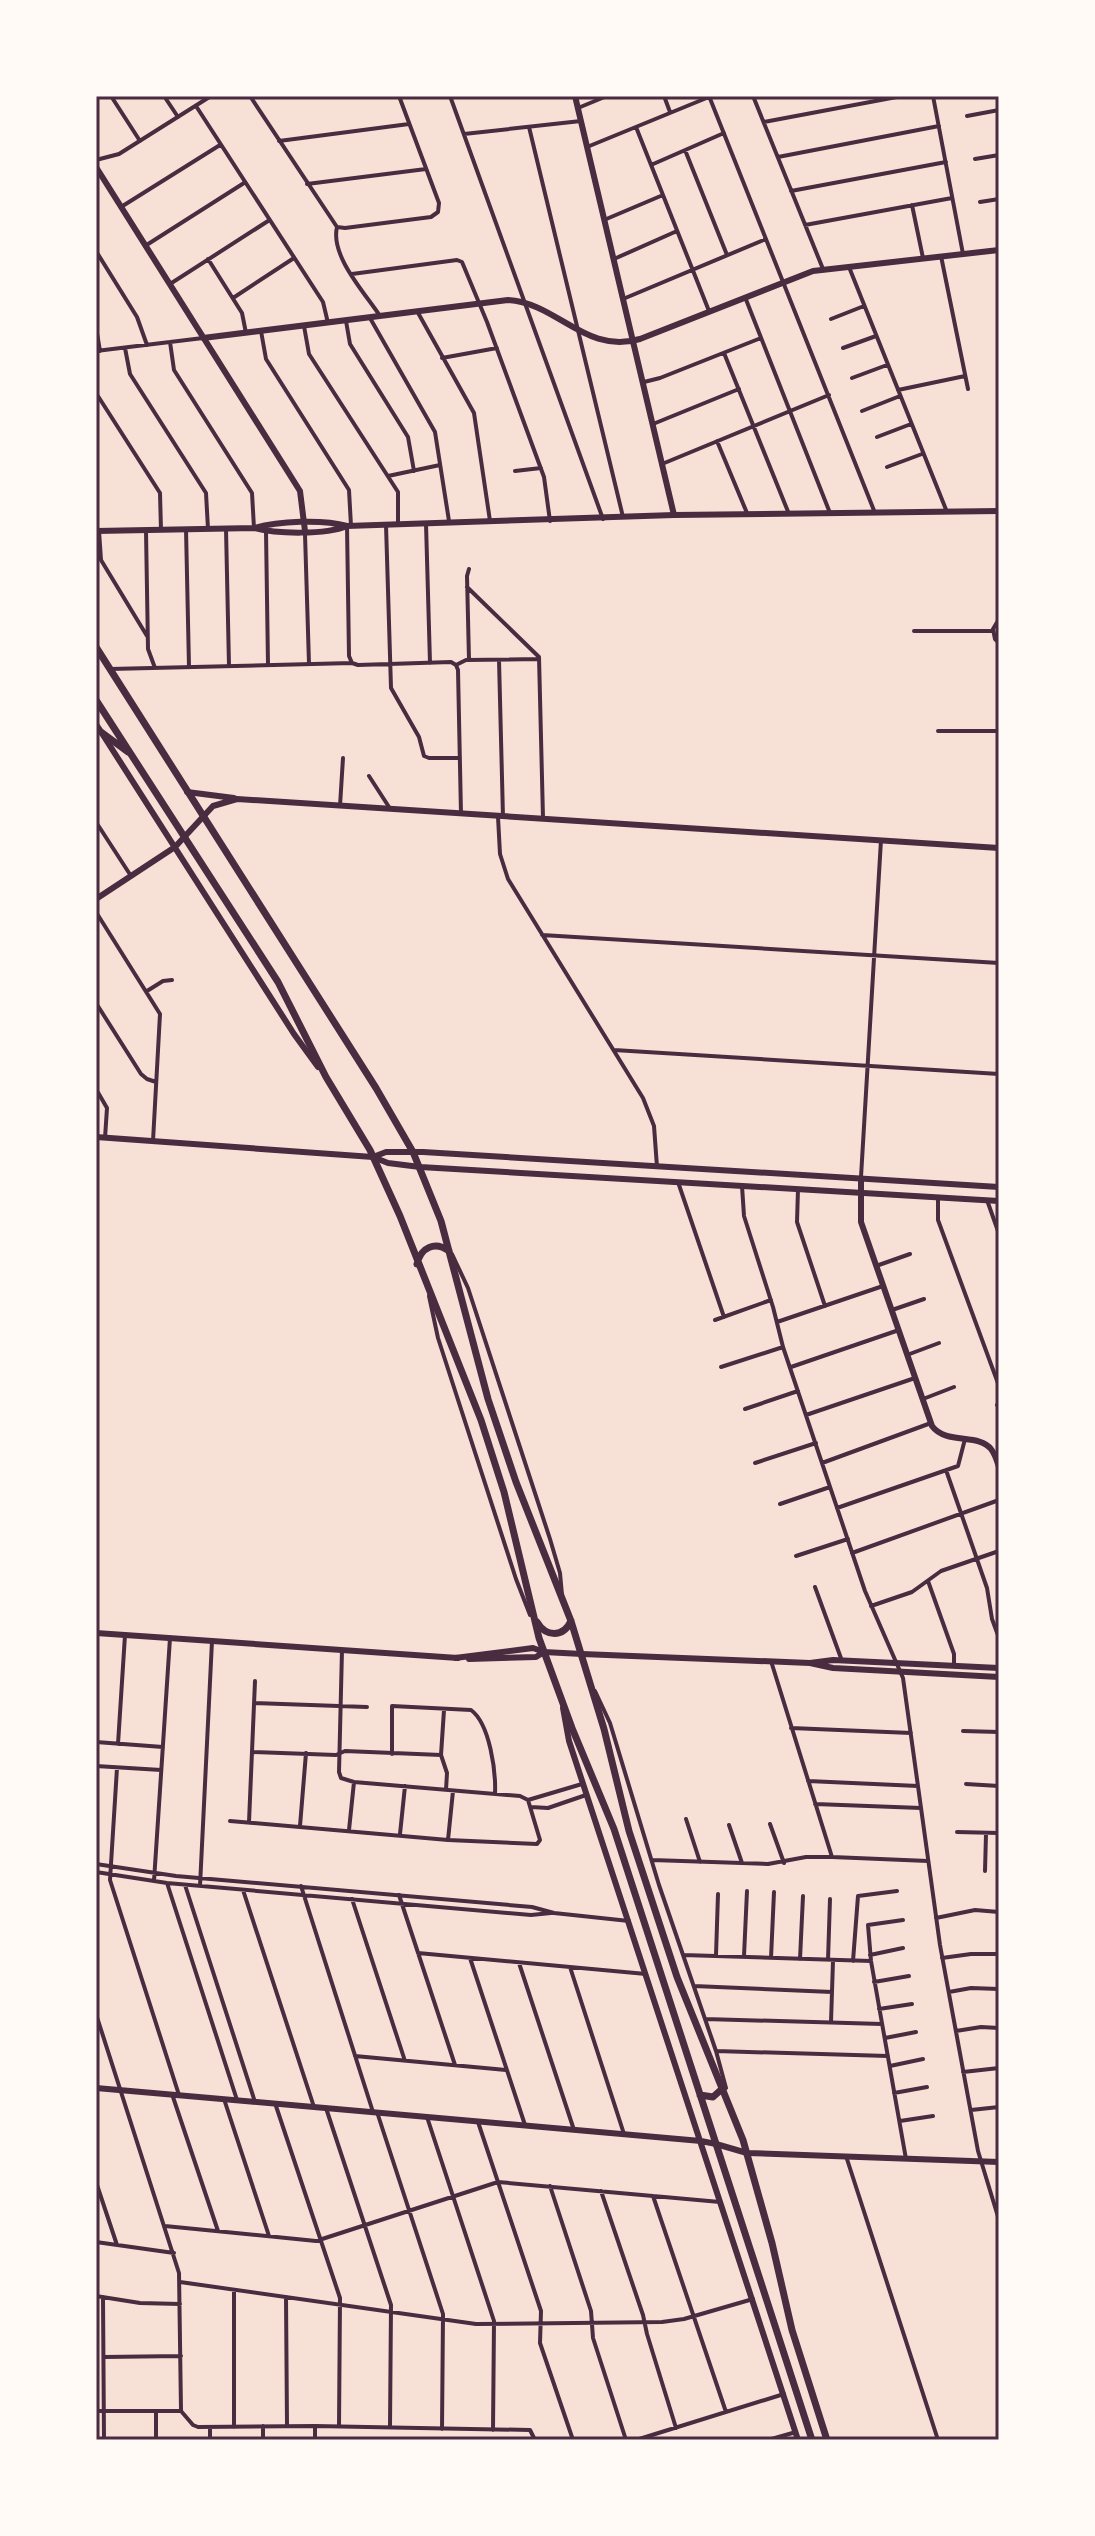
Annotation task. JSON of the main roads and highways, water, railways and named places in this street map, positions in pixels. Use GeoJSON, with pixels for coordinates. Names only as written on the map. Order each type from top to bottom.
{"type":"FeatureCollection","features":[{"type":"Feature","properties":{"kind":"main road"},"geometry":{"type":"LineString","coordinates":[[96,647],[376,1088],[420,1167],[451,1252],[491,1409],[582,1654],[626,1823],[673,1965],[747,2153],[792,2330],[827,2440]]}},
{"type":"Feature","properties":{"kind":"main road"},"geometry":{"type":"LineString","coordinates":[[96,700],[278,982],[326,1077],[373,1157],[400,1216],[490,1446],[544,1652],[614,1829],[812,2440]]}},
{"type":"Feature","properties":{"kind":"main road"},"geometry":{"type":"LineString","coordinates":[[101,732],[132,756]]}},
{"type":"Feature","properties":{"kind":"main road"},"geometry":{"type":"LineString","coordinates":[[417,1264],[422,1251],[430,1246],[439,1245],[451,1252]]}},
{"type":"Feature","properties":{"kind":"main road"},"geometry":{"type":"LineString","coordinates":[[532,1612],[540,1627],[550,1633],[563,1632],[571,1621]]}},
{"type":"Feature","properties":{"kind":"main road"},"geometry":{"type":"LineString","coordinates":[[700,2095],[713,2097],[723,2088]]}}]}
